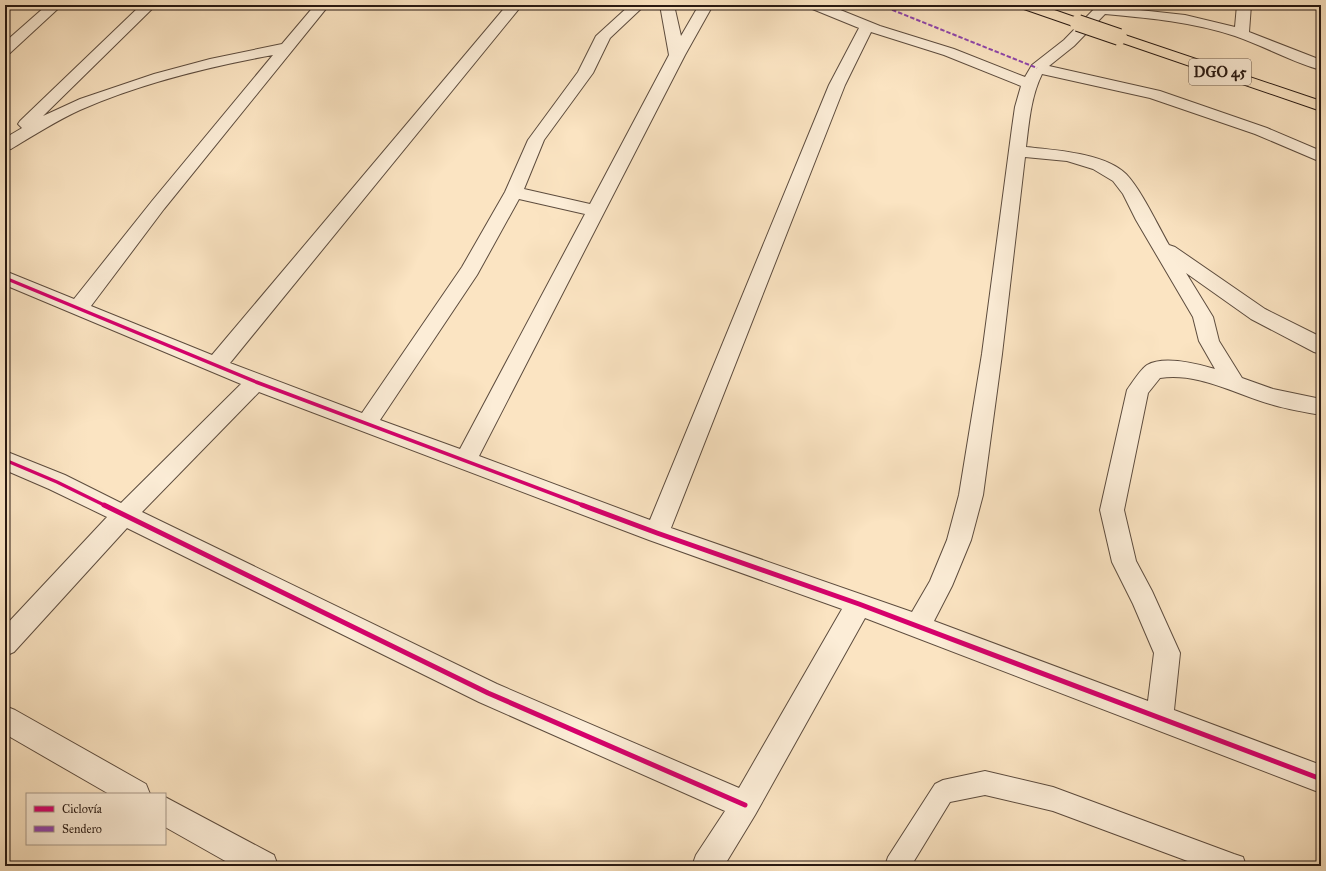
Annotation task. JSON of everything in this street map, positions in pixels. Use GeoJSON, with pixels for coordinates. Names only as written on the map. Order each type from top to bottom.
{"type":"FeatureCollection","features":[{"type":"Feature","properties":{"kind":"highway","name":"DGO 45"},"geometry":{"type":"LineString","coordinates":[[1026,5],[1321,106]]}},
{"type":"Feature","properties":{"kind":"street"},"geometry":{"type":"LineString","coordinates":[[5,50],[56,5]]}},
{"type":"Feature","properties":{"kind":"street"},"geometry":{"type":"LineString","coordinates":[[5,145],[149,5]]}},
{"type":"Feature","properties":{"kind":"street"},"geometry":{"type":"LineString","coordinates":[[78,308],[158,205],[322,5]]}},
{"type":"Feature","properties":{"kind":"street"},"geometry":{"type":"LineString","coordinates":[[216,365],[515,5]]}},
{"type":"Feature","properties":{"kind":"street"},"geometry":{"type":"LineString","coordinates":[[366,424],[470,270],[514,192],[536,140],[584,73],[595,55],[603,36],[638,5]]}},
{"type":"Feature","properties":{"kind":"street"},"geometry":{"type":"LineString","coordinates":[[667,5],[677,55]]}},
{"type":"Feature","properties":{"kind":"street"},"geometry":{"type":"LineString","coordinates":[[465,461],[677,55],[706,5]]}},
{"type":"Feature","properties":{"kind":"street"},"geometry":{"type":"LineString","coordinates":[[816,5],[867,26],[949,52],[1033,76],[1154,94],[1261,131],[1321,157]]}},
{"type":"Feature","properties":{"kind":"street"},"geometry":{"type":"LineString","coordinates":[[1242,34],[1244,5]]}},
{"type":"Feature","properties":{"kind":"street"},"geometry":{"type":"LineString","coordinates":[[918,626],[940,586],[959,540],[971,495],[992,354],[1023,107],[1033,76],[1104,7],[1174,17],[1212,25],[1242,34],[1321,65]]}},
{"type":"Feature","properties":{"kind":"street"},"geometry":{"type":"LineString","coordinates":[[658,532],[837,85],[867,26]]}},
{"type":"Feature","properties":{"kind":"street"},"geometry":{"type":"LineString","coordinates":[[5,145],[85,102],[191,68],[286,48]]}},
{"type":"Feature","properties":{"kind":"street"},"geometry":{"type":"LineString","coordinates":[[1017,151],[1068,156],[1099,165],[1119,177],[1131,193],[1145,220],[1203,317],[1209,341],[1233,382]]}},
{"type":"Feature","properties":{"kind":"street"},"geometry":{"type":"LineString","coordinates":[[514,192],[596,211]]}},
{"type":"Feature","properties":{"kind":"street"},"geometry":{"type":"LineString","coordinates":[[1163,248],[1258,314],[1308,339],[1321,348]]}},
{"type":"Feature","properties":{"kind":"street"},"geometry":{"type":"LineString","coordinates":[[5,278],[256,382],[366,424],[658,532],[859,604],[1321,778]]}},
{"type":"Feature","properties":{"kind":"street"},"geometry":{"type":"LineString","coordinates":[[1160,717],[1167,653],[1143,599],[1124,562],[1112,510],[1138,390],[1154,371],[1174,368],[1200,372],[1233,382],[1272,397],[1321,407]]}},
{"type":"Feature","properties":{"kind":"street"},"geometry":{"type":"LineString","coordinates":[[5,644],[124,515],[256,382]]}},
{"type":"Feature","properties":{"kind":"street"},"geometry":{"type":"LineString","coordinates":[[5,460],[57,482],[488,693],[745,805]]}},
{"type":"Feature","properties":{"kind":"street"},"geometry":{"type":"LineString","coordinates":[[707,866],[745,805],[859,604]]}},
{"type":"Feature","properties":{"kind":"street"},"geometry":{"type":"LineString","coordinates":[[5,719],[134,793]]}},
{"type":"Feature","properties":{"kind":"street"},"geometry":{"type":"LineString","coordinates":[[166,812],[263,866]]}},
{"type":"Feature","properties":{"kind":"lane"},"geometry":{"type":"LineString","coordinates":[[897,866],[943,792],[986,783],[1053,799],[1234,866]]}},
{"type":"Feature","properties":{"kind":"marked path"},"geometry":{"type":"LineString","coordinates":[[880,5],[1037,68]]}},
{"type":"Feature","properties":{"kind":"cycle path"},"geometry":{"type":"LineString","coordinates":[[5,278],[256,382],[657,533],[859,604],[1321,779]]}},
{"type":"Feature","properties":{"kind":"cycle path"},"geometry":{"type":"LineString","coordinates":[[5,460],[57,482],[488,693],[745,805]]}}]}
